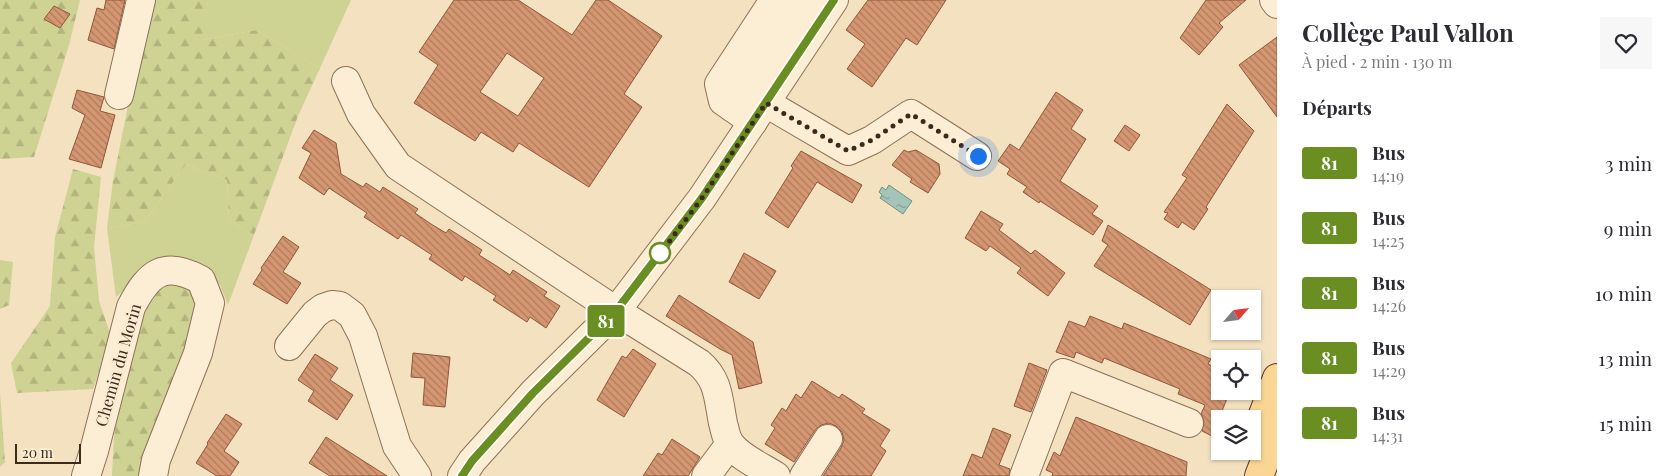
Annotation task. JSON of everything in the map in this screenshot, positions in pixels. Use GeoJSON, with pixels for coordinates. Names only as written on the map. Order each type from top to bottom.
{"type":"FeatureCollection","features":[{"type":"Feature","properties":{"kind":"main road"},"geometry":{"type":"LineString","coordinates":[[1261,420],[1277,378]]}},
{"type":"Feature","properties":{"kind":"main road"},"geometry":{"type":"LineString","coordinates":[[1259,476],[1277,430]]}},
{"type":"Feature","properties":{"kind":"main road"},"geometry":{"type":"LineString","coordinates":[[1240,476],[1246,460]]}},
{"type":"Feature","properties":{"kind":"street"},"geometry":{"type":"LineString","coordinates":[[119,95],[142,0]]}},
{"type":"Feature","properties":{"kind":"street"},"geometry":{"type":"LineString","coordinates":[[774,0],[719,84],[723,101],[848,151],[872,140],[911,114],[978,156]]}},
{"type":"Feature","properties":{"kind":"street"},"geometry":{"type":"LineString","coordinates":[[462,476],[472,461],[533,393],[616,311],[702,198],[751,111],[803,0]]}},
{"type":"Feature","properties":{"kind":"street"},"geometry":{"type":"LineString","coordinates":[[751,111],[834,0]]}},
{"type":"Feature","properties":{"kind":"street"},"geometry":{"type":"LineString","coordinates":[[1274,0],[1277,4]]}},
{"type":"Feature","properties":{"kind":"street"},"geometry":{"type":"LineString","coordinates":[[346,81],[361,114],[398,166],[708,371],[714,380],[730,444],[776,476]]}},
{"type":"Feature","properties":{"kind":"street","name":"Chemin du Morin"},"geometry":{"type":"LineString","coordinates":[[86,476],[131,307],[139,291],[151,277],[169,270],[186,272],[201,280],[210,303],[198,353],[156,460],[153,476]]}},
{"type":"Feature","properties":{"kind":"street"},"geometry":{"type":"LineString","coordinates":[[289,346],[322,308],[332,305],[340,306],[352,315],[363,336],[397,446],[417,476]]}},
{"type":"Feature","properties":{"kind":"street"},"geometry":{"type":"LineString","coordinates":[[1024,476],[1063,374],[1189,423]]}},
{"type":"Feature","properties":{"kind":"street"},"geometry":{"type":"LineString","coordinates":[[804,476],[828,439]]}},
{"type":"Feature","properties":{"kind":"street"},"geometry":{"type":"LineString","coordinates":[[706,476],[730,444]]}},
{"type":"Feature","properties":{"kind":"green space"},"geometry":{"type":"Polygon","coordinates":[[[0,0],[80,0],[69,45],[34,157],[0,159],[0,0]]]}},
{"type":"Feature","properties":{"kind":"green space"},"geometry":{"type":"Polygon","coordinates":[[[149,0],[208,0],[203,40],[256,30],[320,68],[298,116],[254,235],[229,220],[227,180],[186,164],[144,222],[107,228],[113,181],[149,0]]]}},
{"type":"Feature","properties":{"kind":"green space"},"geometry":{"type":"Polygon","coordinates":[[[208,0],[351,0],[320,68],[256,30],[202,40],[208,0]]]}},
{"type":"Feature","properties":{"kind":"green space"},"geometry":{"type":"Polygon","coordinates":[[[186,164],[227,180],[229,220],[254,235],[228,305],[220,285],[203,268],[152,266],[116,297],[107,228],[144,222],[186,164]]]}},
{"type":"Feature","properties":{"kind":"green space"},"geometry":{"type":"Polygon","coordinates":[[[73,169],[101,177],[94,247],[99,301],[111,336],[93,389],[17,393],[11,363],[50,306],[55,237],[73,169]]]}},
{"type":"Feature","properties":{"kind":"green space"},"geometry":{"type":"Polygon","coordinates":[[[0,260],[13,262],[9,305],[0,309],[0,260]]]}},
{"type":"Feature","properties":{"kind":"green space"},"geometry":{"type":"Polygon","coordinates":[[[171,281],[185,285],[193,292],[199,316],[143,476],[112,476],[114,436],[129,354],[151,291],[171,281]]]}},
{"type":"Feature","properties":{"kind":"green space"},"geometry":{"type":"Polygon","coordinates":[[[0,392],[5,462],[0,467],[0,392]]]}},
{"type":"Feature","properties":{"kind":"water"},"geometry":{"type":"Polygon","coordinates":[[[889,185],[912,201],[903,214],[880,198],[882,195],[879,192],[882,187],[886,190],[889,185]]]}},
{"type":"Feature","properties":{"kind":"building"},"geometry":{"type":"Polygon","coordinates":[[[106,0],[125,0],[114,49],[88,40],[97,8],[104,10],[106,0]]]}},
{"type":"Feature","properties":{"kind":"building"},"geometry":{"type":"Polygon","coordinates":[[[454,0],[518,0],[572,35],[596,0],[608,0],[662,36],[624,94],[642,107],[589,187],[519,143],[513,152],[481,132],[475,141],[414,103],[438,65],[419,52],[454,0]],[[507,53],[480,92],[518,116],[544,78],[507,53]]]}},
{"type":"Feature","properties":{"kind":"building"},"geometry":{"type":"Polygon","coordinates":[[[868,0],[946,0],[917,45],[906,38],[872,87],[847,69],[865,44],[846,30],[868,0]]]}},
{"type":"Feature","properties":{"kind":"building"},"geometry":{"type":"Polygon","coordinates":[[[1206,0],[1246,0],[1219,23],[1223,27],[1199,55],[1180,38],[1206,0]]]}},
{"type":"Feature","properties":{"kind":"building"},"geometry":{"type":"Polygon","coordinates":[[[54,6],[70,14],[60,28],[44,19],[54,6]]]}},
{"type":"Feature","properties":{"kind":"building"},"geometry":{"type":"Polygon","coordinates":[[[1277,37],[1277,117],[1239,65],[1277,37]]]}},
{"type":"Feature","properties":{"kind":"building"},"geometry":{"type":"Polygon","coordinates":[[[77,90],[104,97],[100,111],[115,115],[101,168],[69,159],[85,115],[72,108],[77,90]]]}},
{"type":"Feature","properties":{"kind":"building"},"geometry":{"type":"Polygon","coordinates":[[[1056,92],[1083,110],[1071,129],[1086,139],[1060,181],[1098,206],[1092,214],[1103,221],[1093,235],[1023,192],[1027,187],[1007,174],[1010,169],[998,161],[1010,144],[1019,150],[1056,92]]]}},
{"type":"Feature","properties":{"kind":"building"},"geometry":{"type":"Polygon","coordinates":[[[1227,104],[1254,131],[1206,207],[1208,209],[1194,230],[1182,222],[1178,228],[1164,219],[1168,213],[1164,212],[1187,178],[1182,175],[1227,104]]]}},
{"type":"Feature","properties":{"kind":"building"},"geometry":{"type":"Polygon","coordinates":[[[1125,125],[1140,135],[1129,151],[1114,141],[1125,125]]]}},
{"type":"Feature","properties":{"kind":"building"},"geometry":{"type":"Polygon","coordinates":[[[314,130],[336,143],[341,174],[363,187],[366,183],[380,192],[383,187],[418,209],[415,213],[431,224],[446,233],[449,229],[482,250],[479,255],[510,275],[513,270],[547,292],[544,296],[560,306],[546,328],[530,317],[527,322],[493,300],[496,296],[465,276],[462,281],[429,259],[432,255],[401,235],[398,239],[364,217],[367,213],[329,188],[324,195],[299,178],[311,153],[302,148],[314,130]]]}},
{"type":"Feature","properties":{"kind":"building"},"geometry":{"type":"Polygon","coordinates":[[[904,150],[908,152],[916,150],[939,164],[940,174],[928,193],[910,182],[912,179],[892,165],[904,150]]]}},
{"type":"Feature","properties":{"kind":"building"},"geometry":{"type":"Polygon","coordinates":[[[801,151],[862,185],[852,203],[817,182],[788,228],[765,213],[793,168],[791,166],[801,151]]]}},
{"type":"Feature","properties":{"kind":"building"},"geometry":{"type":"Polygon","coordinates":[[[981,211],[1003,224],[999,230],[1031,254],[1035,250],[1065,273],[1048,296],[1017,273],[1021,268],[990,246],[986,251],[965,238],[981,211]]]}},
{"type":"Feature","properties":{"kind":"building"},"geometry":{"type":"Polygon","coordinates":[[[1108,225],[1211,290],[1190,325],[1094,266],[1108,245],[1102,241],[1108,225]]]}},
{"type":"Feature","properties":{"kind":"building"},"geometry":{"type":"Polygon","coordinates":[[[283,236],[299,247],[283,272],[301,283],[287,304],[253,284],[262,270],[261,268],[283,236]]]}},
{"type":"Feature","properties":{"kind":"building"},"geometry":{"type":"Polygon","coordinates":[[[744,253],[776,271],[759,299],[729,282],[744,253]]]}},
{"type":"Feature","properties":{"kind":"building"},"geometry":{"type":"Polygon","coordinates":[[[679,295],[753,342],[762,383],[739,389],[732,355],[666,316],[679,295]]]}},
{"type":"Feature","properties":{"kind":"building"},"geometry":{"type":"Polygon","coordinates":[[[1090,316],[1122,329],[1124,323],[1211,359],[1208,364],[1211,366],[1211,400],[1226,400],[1222,410],[1211,410],[1211,436],[1202,431],[1204,421],[1201,414],[1205,405],[1178,394],[1180,389],[1104,358],[1102,363],[1076,352],[1074,358],[1056,352],[1069,321],[1085,327],[1090,316]]]}},
{"type":"Feature","properties":{"kind":"building"},"geometry":{"type":"Polygon","coordinates":[[[633,349],[656,364],[624,417],[597,400],[622,356],[626,358],[633,349]]]}},
{"type":"Feature","properties":{"kind":"building"},"geometry":{"type":"Polygon","coordinates":[[[413,353],[450,357],[445,407],[423,405],[425,378],[411,377],[413,353]]]}},
{"type":"Feature","properties":{"kind":"building"},"geometry":{"type":"Polygon","coordinates":[[[315,354],[338,368],[330,380],[353,395],[337,420],[308,401],[314,391],[298,380],[315,354]]]}},
{"type":"Feature","properties":{"kind":"building"},"geometry":{"type":"Polygon","coordinates":[[[1029,363],[1047,370],[1031,412],[1014,406],[1029,363]]]}},
{"type":"Feature","properties":{"kind":"building"},"geometry":{"type":"Polygon","coordinates":[[[812,381],[839,398],[842,394],[865,409],[862,413],[890,430],[880,446],[886,451],[871,476],[823,476],[844,440],[842,432],[836,426],[829,423],[821,425],[815,430],[794,462],[765,444],[775,428],[771,425],[782,408],[786,411],[796,394],[801,398],[812,381]]]}},
{"type":"Feature","properties":{"kind":"building"},"geometry":{"type":"Polygon","coordinates":[[[226,414],[242,424],[224,451],[239,462],[230,476],[217,476],[196,463],[226,414]]]}},
{"type":"Feature","properties":{"kind":"building"},"geometry":{"type":"Polygon","coordinates":[[[1076,417],[1187,462],[1186,476],[1052,476],[1053,473],[1046,470],[1054,452],[1060,456],[1076,417]]]}},
{"type":"Feature","properties":{"kind":"building"},"geometry":{"type":"Polygon","coordinates":[[[993,428],[1011,435],[999,465],[1010,469],[1009,476],[963,476],[972,454],[982,458],[993,428]]]}},
{"type":"Feature","properties":{"kind":"building"},"geometry":{"type":"Polygon","coordinates":[[[326,437],[387,476],[330,476],[309,463],[326,437]]]}},
{"type":"Feature","properties":{"kind":"building"},"geometry":{"type":"Polygon","coordinates":[[[672,439],[700,457],[688,476],[643,476],[658,453],[662,455],[672,439]]]}},
{"type":"Feature","properties":{"kind":"bus line","name":"81"},"geometry":{"type":"LineString","coordinates":[[462,476],[472,461],[533,393],[616,311],[702,198],[834,0]]}},
{"type":"Feature","properties":{"kind":"route"},"geometry":{"type":"LineString","coordinates":[[660,253],[657,258],[702,198],[766,103],[848,151],[872,140],[911,114],[978,156]]}}]}
